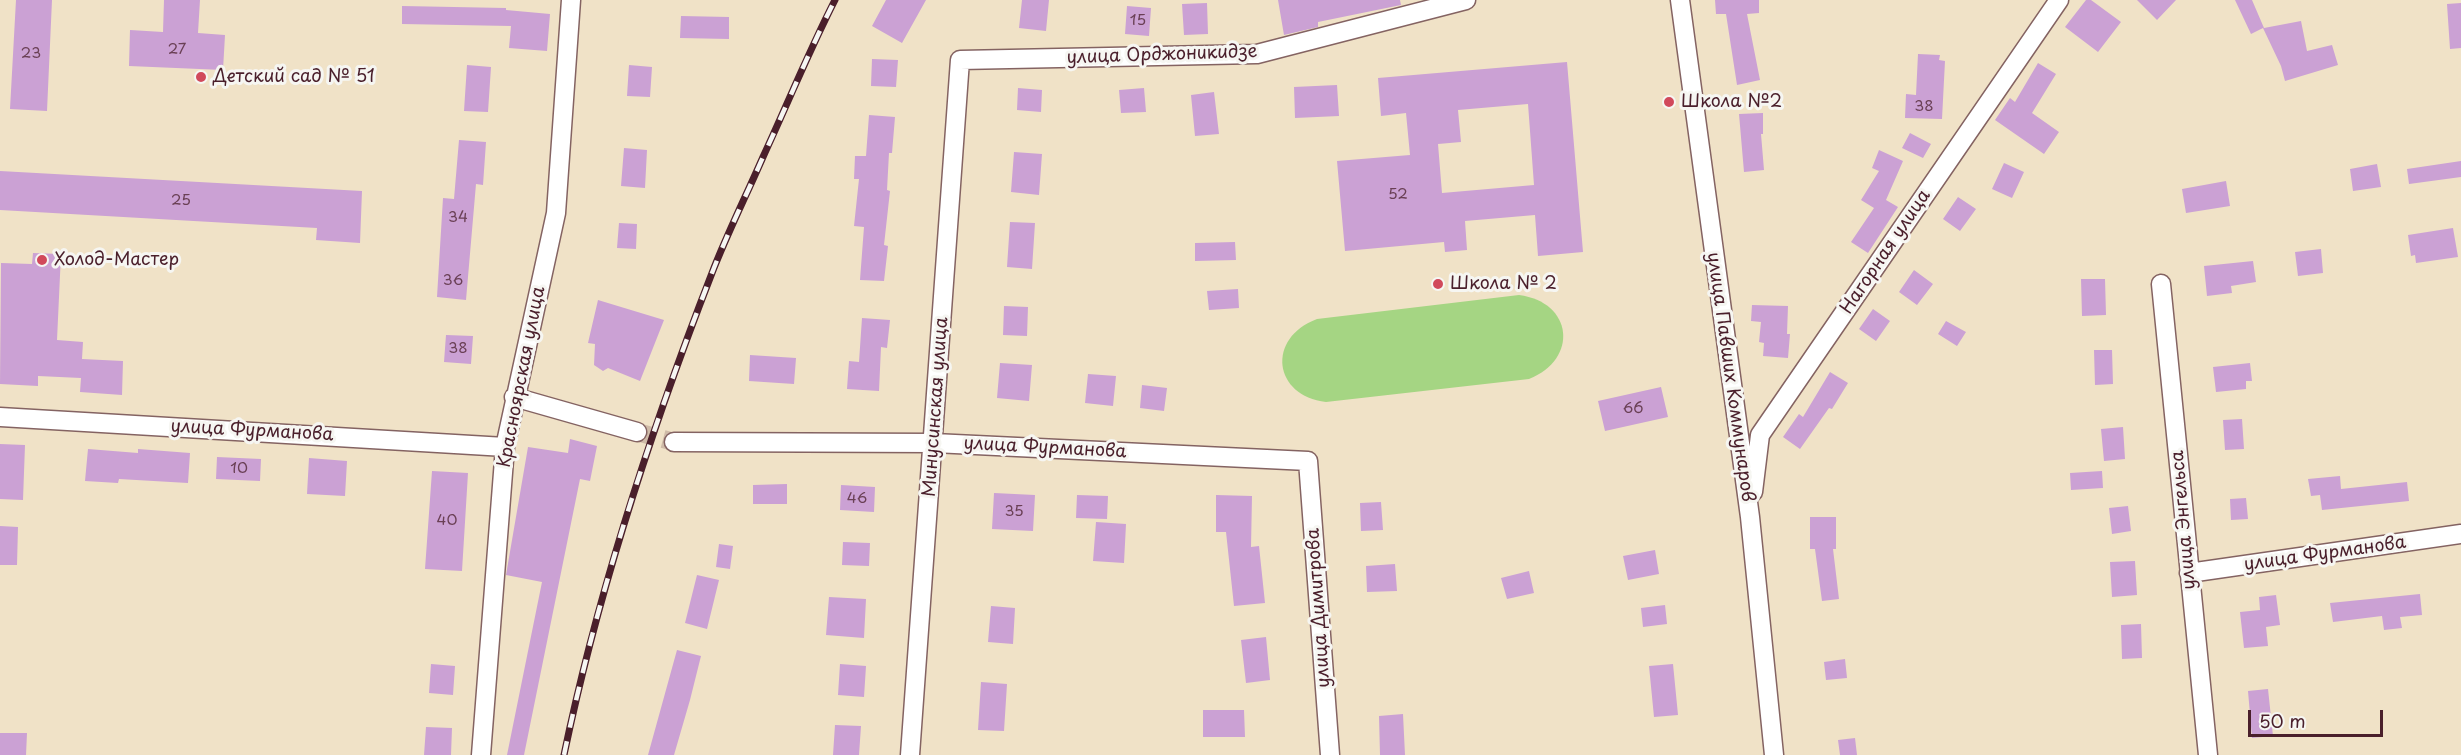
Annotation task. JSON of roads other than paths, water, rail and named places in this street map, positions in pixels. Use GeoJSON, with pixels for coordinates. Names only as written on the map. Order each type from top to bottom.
{"type":"FeatureCollection","features":[{"type":"Feature","properties":{"kind":"street","name":"Красноярская улица"},"geometry":{"type":"LineString","coordinates":[[481,755],[505,447],[514,397],[556,213],[571,0]]}},
{"type":"Feature","properties":{"kind":"street","name":"улица Орджоникидзе"},"geometry":{"type":"LineString","coordinates":[[960,60],[1257,54],[1466,0]]}},
{"type":"Feature","properties":{"kind":"street","name":"улица Павших Коммунаров"},"geometry":{"type":"LineString","coordinates":[[1680,0],[1750,517],[1774,755]]}},
{"type":"Feature","properties":{"kind":"street","name":"Нагорная улица"},"geometry":{"type":"LineString","coordinates":[[1750,517],[1760,435],[2059,0]]}},
{"type":"Feature","properties":{"kind":"street","name":"Минусинская улица"},"geometry":{"type":"LineString","coordinates":[[910,755],[960,60]]}},
{"type":"Feature","properties":{"kind":"street","name":"улица Энгельса"},"geometry":{"type":"LineString","coordinates":[[2161,284],[2208,755]]}},
{"type":"Feature","properties":{"kind":"street"},"geometry":{"type":"LineString","coordinates":[[514,397],[637,432]]}},
{"type":"Feature","properties":{"kind":"street","name":"улица Фурманова"},"geometry":{"type":"LineString","coordinates":[[0,417],[505,447]]}},
{"type":"Feature","properties":{"kind":"street","name":"улица Фурманова"},"geometry":{"type":"LineString","coordinates":[[674,442],[934,443],[1308,461]]}},
{"type":"Feature","properties":{"kind":"street","name":"улица Димитрова"},"geometry":{"type":"LineString","coordinates":[[1308,461],[1329,755]]}},
{"type":"Feature","properties":{"kind":"street","name":"улица Фурманова"},"geometry":{"type":"LineString","coordinates":[[2189,573],[2461,534]]}},
{"type":"Feature","properties":{"kind":"tunnel"},"geometry":{"type":"LineString","coordinates":[[637,432],[674,442]]}},
{"type":"Feature","properties":{"kind":"railway"},"geometry":{"type":"LineString","coordinates":[[564,755],[610,572],[668,391],[724,244],[835,0]]}},
{"type":"Feature","properties":{"kind":"place","name":"Детский сад № 51"},"geometry":{"type":"Point","coordinates":[201,77]}},
{"type":"Feature","properties":{"kind":"place","name":"Школа №2"},"geometry":{"type":"Point","coordinates":[1669,102]}},
{"type":"Feature","properties":{"kind":"place","name":"Холод-Мастер"},"geometry":{"type":"Point","coordinates":[42,260]}},
{"type":"Feature","properties":{"kind":"place","name":"Школа № 2"},"geometry":{"type":"Point","coordinates":[1438,284]}}]}
